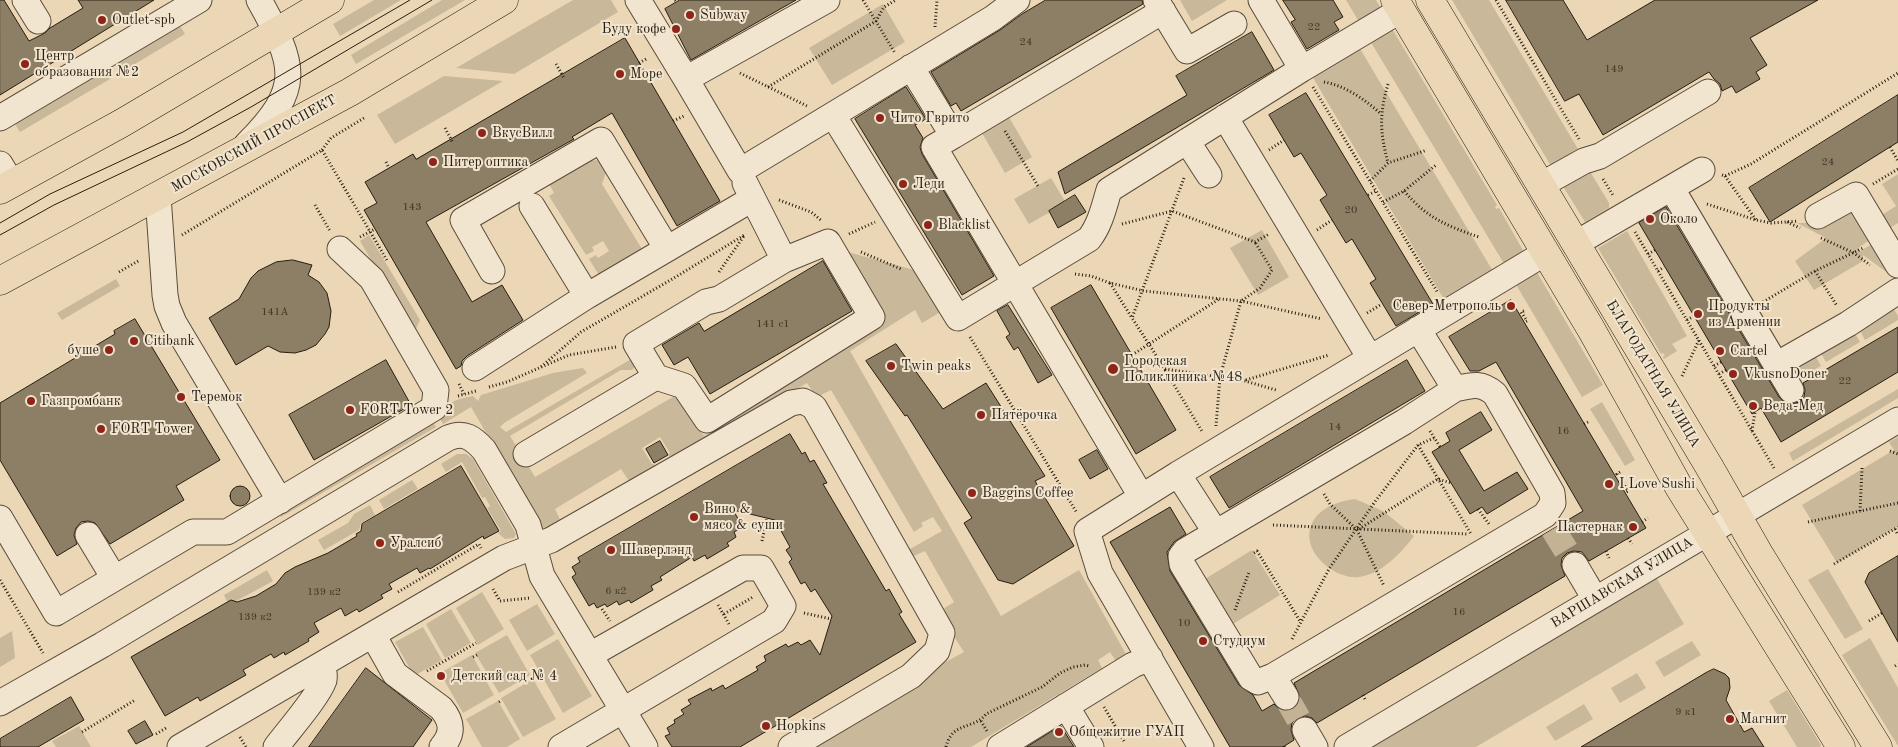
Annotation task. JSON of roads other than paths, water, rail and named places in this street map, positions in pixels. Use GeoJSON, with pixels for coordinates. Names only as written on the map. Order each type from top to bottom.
{"type":"FeatureCollection","features":[{"type":"Feature","properties":{"kind":"main road"},"geometry":{"type":"LineString","coordinates":[[4,180],[122,123],[330,0]]}},
{"type":"Feature","properties":{"kind":"main road","name":"МОСКОВСКИЙ ПРОСПЕКТ"},"geometry":{"type":"LineString","coordinates":[[0,281],[350,92],[504,0]]}},
{"type":"Feature","properties":{"kind":"main road","name":"БЛАГОДАТНАЯ УЛИЦА"},"geometry":{"type":"LineString","coordinates":[[1430,0],[1737,516],[1878,747]]}},
{"type":"Feature","properties":{"kind":"main road"},"geometry":{"type":"LineString","coordinates":[[1398,5],[1591,329],[1675,481],[1841,747]]}},
{"type":"Feature","properties":{"kind":"street"},"geometry":{"type":"LineString","coordinates":[[25,0],[38,21]]}},
{"type":"Feature","properties":{"kind":"street"},"geometry":{"type":"LineString","coordinates":[[0,118],[199,0]]}},
{"type":"Feature","properties":{"kind":"street"},"geometry":{"type":"LineString","coordinates":[[239,152],[262,128],[284,98],[288,72],[287,56],[277,32],[259,0]]}},
{"type":"Feature","properties":{"kind":"street"},"geometry":{"type":"LineString","coordinates":[[638,0],[740,171],[764,224],[784,260]]}},
{"type":"Feature","properties":{"kind":"street"},"geometry":{"type":"LineString","coordinates":[[686,80],[826,0]]}},
{"type":"Feature","properties":{"kind":"street"},"geometry":{"type":"LineString","coordinates":[[740,171],[992,18],[1017,0]]}},
{"type":"Feature","properties":{"kind":"street"},"geometry":{"type":"LineString","coordinates":[[1261,0],[1305,74]]}},
{"type":"Feature","properties":{"kind":"street"},"geometry":{"type":"LineString","coordinates":[[1141,496],[934,147],[994,112],[1160,5],[1187,51],[1234,24]]}},
{"type":"Feature","properties":{"kind":"street"},"geometry":{"type":"LineString","coordinates":[[833,115],[958,318],[1089,239],[1095,231],[1109,190],[1199,158],[1225,117],[1305,74],[1398,5]]}},
{"type":"Feature","properties":{"kind":"street"},"geometry":{"type":"LineString","coordinates":[[911,67],[953,136]]}},
{"type":"Feature","properties":{"kind":"street"},"geometry":{"type":"LineString","coordinates":[[1541,185],[1584,160],[1600,156],[1708,92]]}},
{"type":"Feature","properties":{"kind":"street"},"geometry":{"type":"LineString","coordinates":[[1225,117],[1268,151],[1316,230],[1356,316],[1370,358]]}},
{"type":"Feature","properties":{"kind":"street"},"geometry":{"type":"LineString","coordinates":[[492,271],[463,220],[601,140],[667,249]]}},
{"type":"Feature","properties":{"kind":"street"},"geometry":{"type":"LineString","coordinates":[[1674,193],[1714,173]]}},
{"type":"Feature","properties":{"kind":"street"},"geometry":{"type":"LineString","coordinates":[[1575,244],[1666,190],[1674,193],[1791,390]]}},
{"type":"Feature","properties":{"kind":"street"},"geometry":{"type":"LineString","coordinates":[[1814,228],[1856,195],[1886,266]]}},
{"type":"Feature","properties":{"kind":"street"},"geometry":{"type":"LineString","coordinates":[[158,196],[167,306],[174,323],[280,501]]}},
{"type":"Feature","properties":{"kind":"street"},"geometry":{"type":"LineString","coordinates":[[476,368],[587,296],[752,199]]}},
{"type":"Feature","properties":{"kind":"street"},"geometry":{"type":"LineString","coordinates":[[532,206],[587,296]]}},
{"type":"Feature","properties":{"kind":"street"},"geometry":{"type":"LineString","coordinates":[[828,242],[872,318],[707,420],[684,386],[656,377],[636,344],[706,302],[719,298],[784,260],[828,242]]}},
{"type":"Feature","properties":{"kind":"street"},"geometry":{"type":"LineString","coordinates":[[0,518],[56,613],[193,532],[227,532],[434,408],[436,390],[372,279],[340,248]]}},
{"type":"Feature","properties":{"kind":"street"},"geometry":{"type":"LineString","coordinates":[[1201,747],[1100,573],[1087,531],[1178,474],[1215,441],[1302,399],[1545,253]]}},
{"type":"Feature","properties":{"kind":"street"},"geometry":{"type":"LineString","coordinates":[[1776,365],[1848,324],[1898,291]]}},
{"type":"Feature","properties":{"kind":"street"},"geometry":{"type":"LineString","coordinates":[[1418,329],[1455,389]]}},
{"type":"Feature","properties":{"kind":"street"},"geometry":{"type":"LineString","coordinates":[[526,454],[656,377]]}},
{"type":"Feature","properties":{"kind":"street"},"geometry":{"type":"LineString","coordinates":[[1470,385],[1485,386],[1495,394],[1552,493],[1553,503],[1549,522],[1393,604],[1273,676],[1258,682],[1251,678],[1182,564],[1181,556],[1184,551],[1412,418],[1455,389],[1470,385]]}},
{"type":"Feature","properties":{"kind":"street"},"geometry":{"type":"LineString","coordinates":[[180,747],[504,558],[551,540],[791,403],[803,401],[814,407],[942,633],[937,651],[911,676],[791,747]]}},
{"type":"Feature","properties":{"kind":"street","name":"ВАРШАВСКАЯ УЛИЦА"},"geometry":{"type":"LineString","coordinates":[[1347,747],[1898,420]]}},
{"type":"Feature","properties":{"kind":"street"},"geometry":{"type":"LineString","coordinates":[[0,703],[54,673],[456,434],[465,435],[476,440],[484,450],[528,525],[542,576],[645,747]]}},
{"type":"Feature","properties":{"kind":"street"},"geometry":{"type":"LineString","coordinates":[[1178,474],[1216,533]]}},
{"type":"Feature","properties":{"kind":"street"},"geometry":{"type":"LineString","coordinates":[[88,535],[114,578]]}},
{"type":"Feature","properties":{"kind":"street"},"geometry":{"type":"LineString","coordinates":[[1575,565],[1595,600]]}},
{"type":"Feature","properties":{"kind":"street"},"geometry":{"type":"LineString","coordinates":[[561,747],[774,621],[783,606],[761,568],[743,568],[590,655]]}},
{"type":"Feature","properties":{"kind":"street"},"geometry":{"type":"LineString","coordinates":[[372,635],[395,674],[441,708],[447,715],[451,726],[450,735],[442,747]]}},
{"type":"Feature","properties":{"kind":"street"},"geometry":{"type":"LineString","coordinates":[[1000,747],[1066,706],[1095,678],[1150,658]]}},
{"type":"Feature","properties":{"kind":"street"},"geometry":{"type":"LineString","coordinates":[[276,747],[318,691],[324,679],[321,665]]}},
{"type":"Feature","properties":{"kind":"street"},"geometry":{"type":"LineString","coordinates":[[1273,676],[1286,697]]}},
{"type":"Feature","properties":{"kind":"street"},"geometry":{"type":"LineString","coordinates":[[1066,706],[1090,747]]}},
{"type":"Feature","properties":{"kind":"tunnel"},"geometry":{"type":"LineString","coordinates":[[1553,529],[1575,565]]}},
{"type":"Feature","properties":{"kind":"tunnel"},"geometry":{"type":"LineString","coordinates":[[1286,697],[1305,730]]}},
{"type":"Feature","properties":{"kind":"tram line"},"geometry":{"type":"LineString","coordinates":[[0,223],[50,194],[183,132],[410,0]]}},
{"type":"Feature","properties":{"kind":"tram line"},"geometry":{"type":"LineString","coordinates":[[0,235],[54,205],[187,142],[251,107],[432,0]]}},
{"type":"Feature","properties":{"kind":"place","name":"Subway"},"geometry":{"type":"Point","coordinates":[690,15]}},
{"type":"Feature","properties":{"kind":"place","name":"Outlet-spb"},"geometry":{"type":"Point","coordinates":[102,20]}},
{"type":"Feature","properties":{"kind":"place","name":"Буду кофе"},"geometry":{"type":"Point","coordinates":[676,29]}},
{"type":"Feature","properties":{"kind":"place","name":"Центр образования №2"},"geometry":{"type":"Point","coordinates":[25,64]}},
{"type":"Feature","properties":{"kind":"place","name":"Море"},"geometry":{"type":"Point","coordinates":[620,74]}},
{"type":"Feature","properties":{"kind":"place","name":"Чито Гврито"},"geometry":{"type":"Point","coordinates":[880,118]}},
{"type":"Feature","properties":{"kind":"place","name":"ВкусВилл"},"geometry":{"type":"Point","coordinates":[482,133]}},
{"type":"Feature","properties":{"kind":"place","name":"Питер оптика"},"geometry":{"type":"Point","coordinates":[433,162]}},
{"type":"Feature","properties":{"kind":"place","name":"Леди"},"geometry":{"type":"Point","coordinates":[903,184]}},
{"type":"Feature","properties":{"kind":"place","name":"Около"},"geometry":{"type":"Point","coordinates":[1650,219]}},
{"type":"Feature","properties":{"kind":"place","name":"Blacklist"},"geometry":{"type":"Point","coordinates":[928,225]}},
{"type":"Feature","properties":{"kind":"place","name":"Север-Метрополь"},"geometry":{"type":"Point","coordinates":[1511,306]}},
{"type":"Feature","properties":{"kind":"place","name":"Продукты из Армении"},"geometry":{"type":"Point","coordinates":[1698,314]}},
{"type":"Feature","properties":{"kind":"place","name":"Citibank"},"geometry":{"type":"Point","coordinates":[134,341]}},
{"type":"Feature","properties":{"kind":"place","name":"буше"},"geometry":{"type":"Point","coordinates":[109,350]}},
{"type":"Feature","properties":{"kind":"place","name":"Cartel"},"geometry":{"type":"Point","coordinates":[1720,351]}},
{"type":"Feature","properties":{"kind":"place","name":"Twin peaks"},"geometry":{"type":"Point","coordinates":[891,366]}},
{"type":"Feature","properties":{"kind":"place","name":"Городская Поликлиника №48"},"geometry":{"type":"Point","coordinates":[1113,369]}},
{"type":"Feature","properties":{"kind":"place","name":"VkusnoDoner"},"geometry":{"type":"Point","coordinates":[1733,374]}},
{"type":"Feature","properties":{"kind":"place","name":"Теремок"},"geometry":{"type":"Point","coordinates":[181,397]}},
{"type":"Feature","properties":{"kind":"place","name":"Газпромбанк"},"geometry":{"type":"Point","coordinates":[31,401]}},
{"type":"Feature","properties":{"kind":"place","name":"Веда-Мед"},"geometry":{"type":"Point","coordinates":[1753,406]}},
{"type":"Feature","properties":{"kind":"place","name":"FORT Tower 2"},"geometry":{"type":"Point","coordinates":[350,410]}},
{"type":"Feature","properties":{"kind":"place","name":"Пятёрочка"},"geometry":{"type":"Point","coordinates":[981,415]}},
{"type":"Feature","properties":{"kind":"place","name":"FORT Tower"},"geometry":{"type":"Point","coordinates":[101,429]}},
{"type":"Feature","properties":{"kind":"place","name":"I Love Sushi"},"geometry":{"type":"Point","coordinates":[1609,484]}},
{"type":"Feature","properties":{"kind":"place","name":"Baggins Coffee"},"geometry":{"type":"Point","coordinates":[972,493]}},
{"type":"Feature","properties":{"kind":"place","name":"Вино & мясо & суши"},"geometry":{"type":"Point","coordinates":[694,517]}},
{"type":"Feature","properties":{"kind":"place","name":"Пастернак"},"geometry":{"type":"Point","coordinates":[1633,527]}},
{"type":"Feature","properties":{"kind":"place","name":"Уралсиб"},"geometry":{"type":"Point","coordinates":[380,543]}},
{"type":"Feature","properties":{"kind":"place","name":"Шаверлэнд"},"geometry":{"type":"Point","coordinates":[611,550]}},
{"type":"Feature","properties":{"kind":"place","name":"Студиум"},"geometry":{"type":"Point","coordinates":[1203,641]}},
{"type":"Feature","properties":{"kind":"place","name":"Детский сад № 4"},"geometry":{"type":"Point","coordinates":[441,676]}},
{"type":"Feature","properties":{"kind":"place","name":"Магнит"},"geometry":{"type":"Point","coordinates":[1730,719]}},
{"type":"Feature","properties":{"kind":"place","name":"Hopkins"},"geometry":{"type":"Point","coordinates":[766,726]}},
{"type":"Feature","properties":{"kind":"place","name":"Общежитие ГУАП"},"geometry":{"type":"Point","coordinates":[1059,732]}}]}
